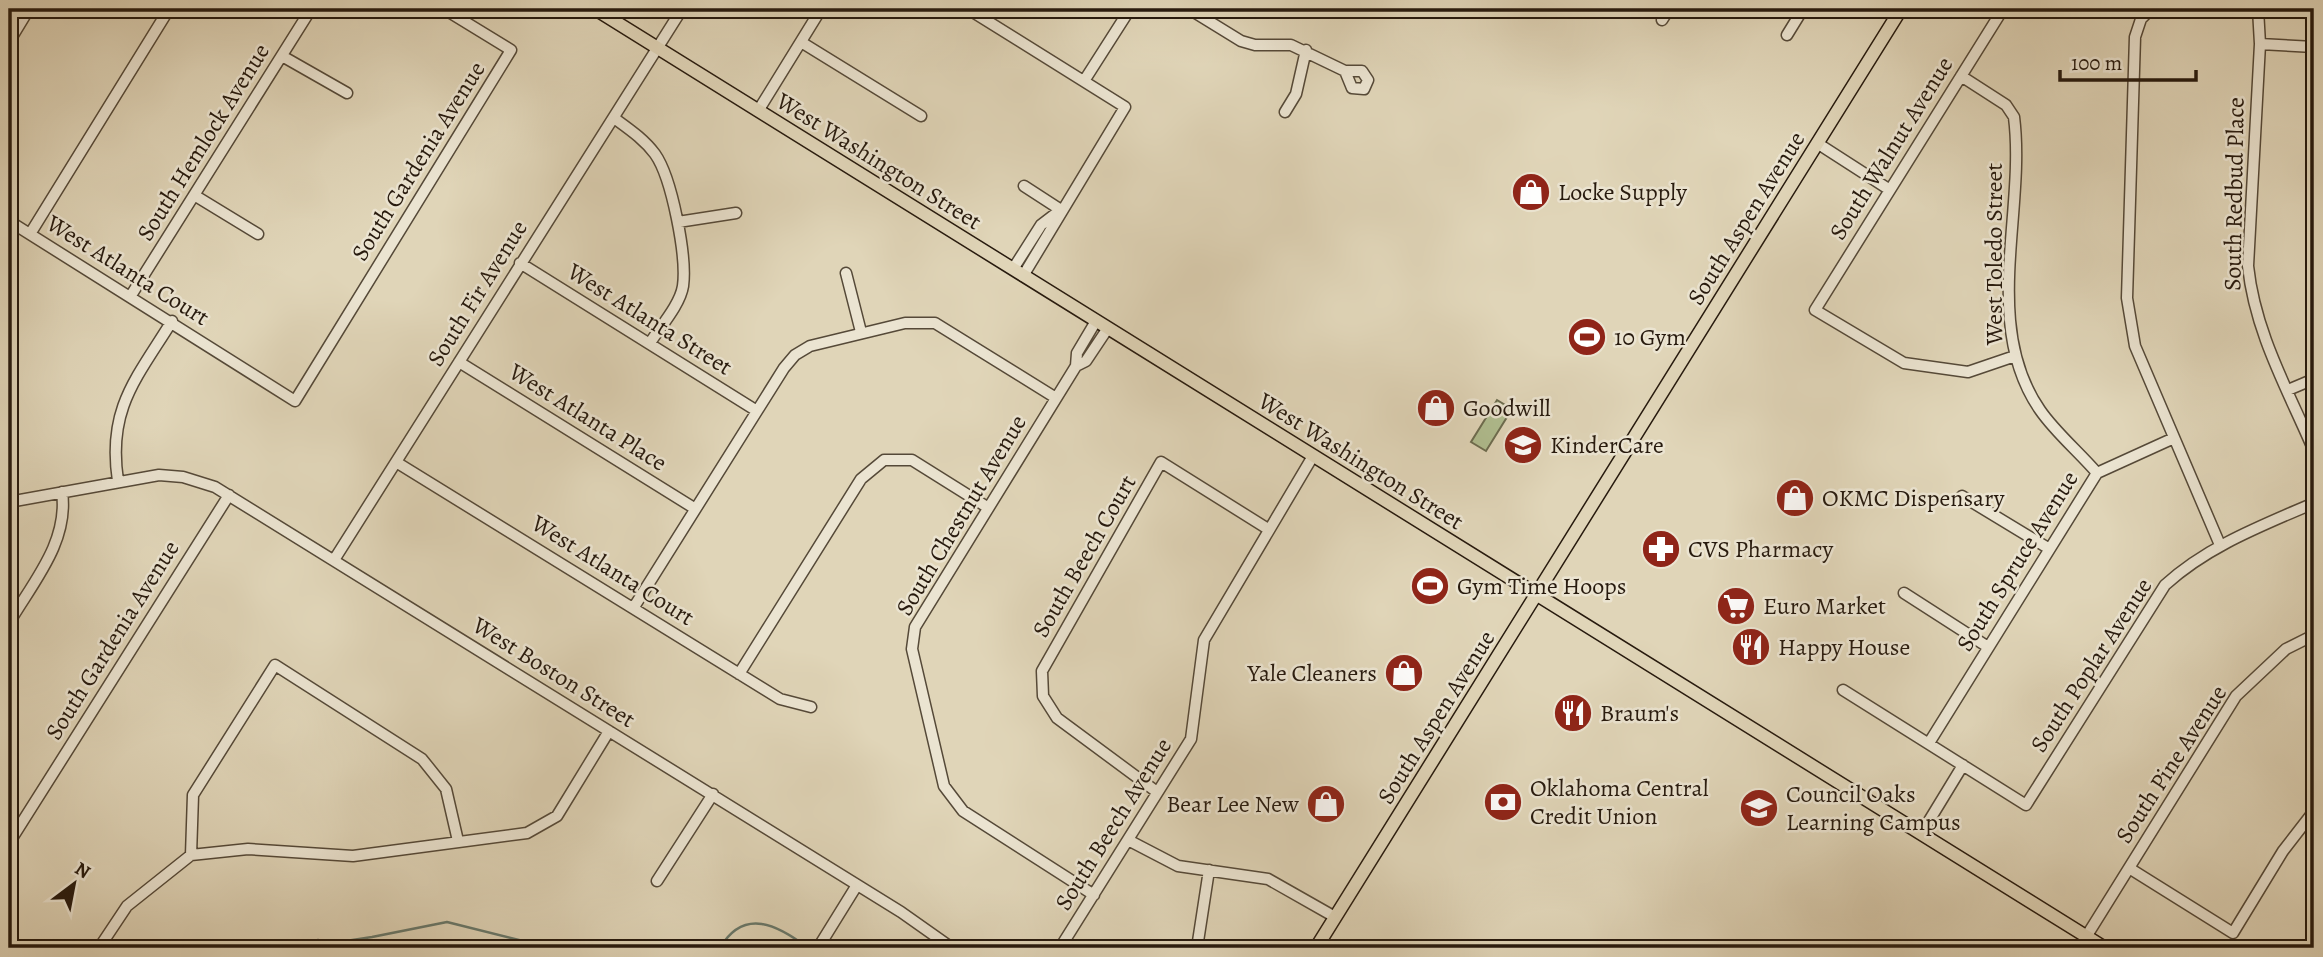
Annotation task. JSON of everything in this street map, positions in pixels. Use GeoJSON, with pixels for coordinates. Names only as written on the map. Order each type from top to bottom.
{"type":"FeatureCollection","features":[{"type":"Feature","properties":{"kind":"main road","name":"West Washington Street"},"geometry":{"type":"LineString","coordinates":[[595,9],[2105,948]]}},
{"type":"Feature","properties":{"kind":"main road","name":"South Aspen Avenue"},"geometry":{"type":"LineString","coordinates":[[1316,948],[1901,9]]}},
{"type":"Feature","properties":{"kind":"street"},"geometry":{"type":"LineString","coordinates":[[9,42],[29,9]]}},
{"type":"Feature","properties":{"kind":"street"},"geometry":{"type":"LineString","coordinates":[[30,234],[169,9]]}},
{"type":"Feature","properties":{"kind":"street","name":"South Hemlock Avenue"},"geometry":{"type":"LineString","coordinates":[[130,297],[311,9]]}},
{"type":"Feature","properties":{"kind":"street","name":"South Gardenia Avenue"},"geometry":{"type":"LineString","coordinates":[[295,401],[511,50],[444,9]]}},
{"type":"Feature","properties":{"kind":"street","name":"South Fir Avenue"},"geometry":{"type":"LineString","coordinates":[[334,560],[681,9]]}},
{"type":"Feature","properties":{"kind":"street"},"geometry":{"type":"LineString","coordinates":[[758,111],[821,9]]}},
{"type":"Feature","properties":{"kind":"street"},"geometry":{"type":"LineString","coordinates":[[968,9],[1125,107],[1061,210],[1041,225],[1018,272]]}},
{"type":"Feature","properties":{"kind":"street"},"geometry":{"type":"LineString","coordinates":[[1084,81],[1130,9]]}},
{"type":"Feature","properties":{"kind":"street"},"geometry":{"type":"LineString","coordinates":[[1189,9],[1241,41],[1255,45],[1291,45],[1345,71]]}},
{"type":"Feature","properties":{"kind":"street"},"geometry":{"type":"LineString","coordinates":[[1662,20],[1669,9]]}},
{"type":"Feature","properties":{"kind":"street"},"geometry":{"type":"LineString","coordinates":[[1787,35],[1803,9]]}},
{"type":"Feature","properties":{"kind":"street","name":"South Walnut Avenue"},"geometry":{"type":"LineString","coordinates":[[2003,9],[1815,310],[1903,363],[1968,372],[2015,356]]}},
{"type":"Feature","properties":{"kind":"street"},"geometry":{"type":"LineString","coordinates":[[2151,9],[2141,19],[2136,37],[2127,298],[2135,346],[2220,545]]}},
{"type":"Feature","properties":{"kind":"street","name":"South Redbud Place"},"geometry":{"type":"LineString","coordinates":[[2258,9],[2260,44],[2248,266],[2252,302],[2263,338],[2314,451]]}},
{"type":"Feature","properties":{"kind":"street"},"geometry":{"type":"LineString","coordinates":[[801,42],[921,116]]}},
{"type":"Feature","properties":{"kind":"street"},"geometry":{"type":"LineString","coordinates":[[2260,44],[2314,47]]}},
{"type":"Feature","properties":{"kind":"street"},"geometry":{"type":"LineString","coordinates":[[1285,112],[1296,94],[1306,50]]}},
{"type":"Feature","properties":{"kind":"street"},"geometry":{"type":"LineString","coordinates":[[282,56],[347,93]]}},
{"type":"Feature","properties":{"kind":"street","name":"West Toledo Street"},"geometry":{"type":"LineString","coordinates":[[1961,76],[2006,105],[2014,117],[2010,299],[2015,356],[2039,409],[2097,472]]}},
{"type":"Feature","properties":{"kind":"street"},"geometry":{"type":"LineString","coordinates":[[614,118],[643,139],[657,157],[678,222],[682,289],[650,343]]}},
{"type":"Feature","properties":{"kind":"street"},"geometry":{"type":"LineString","coordinates":[[1817,143],[1890,190]]}},
{"type":"Feature","properties":{"kind":"street"},"geometry":{"type":"LineString","coordinates":[[1024,186],[1061,210]]}},
{"type":"Feature","properties":{"kind":"street"},"geometry":{"type":"LineString","coordinates":[[194,195],[258,234]]}},
{"type":"Feature","properties":{"kind":"street"},"geometry":{"type":"LineString","coordinates":[[678,222],[736,213]]}},
{"type":"Feature","properties":{"kind":"street","name":"West Atlanta Court"},"geometry":{"type":"LineString","coordinates":[[9,221],[172,321],[295,401]]}},
{"type":"Feature","properties":{"kind":"street","name":"West Atlanta Street"},"geometry":{"type":"LineString","coordinates":[[520,263],[757,411]]}},
{"type":"Feature","properties":{"kind":"street"},"geometry":{"type":"LineString","coordinates":[[846,273],[861,332]]}},
{"type":"Feature","properties":{"kind":"street"},"geometry":{"type":"LineString","coordinates":[[118,481],[114,449],[118,415],[135,380],[172,321]]}},
{"type":"Feature","properties":{"kind":"street"},"geometry":{"type":"LineString","coordinates":[[634,607],[694,508],[794,355],[810,346],[905,323],[935,323],[1056,398]]}},
{"type":"Feature","properties":{"kind":"street","name":"South Chestnut Avenue"},"geometry":{"type":"LineString","coordinates":[[1094,895],[963,811],[944,786],[912,649],[915,627],[1076,366],[1077,354],[1102,324]]}},
{"type":"Feature","properties":{"kind":"street","name":"West Atlanta Place"},"geometry":{"type":"LineString","coordinates":[[459,362],[694,508]]}},
{"type":"Feature","properties":{"kind":"street"},"geometry":{"type":"LineString","coordinates":[[2288,390],[2314,379]]}},
{"type":"Feature","properties":{"kind":"street","name":"South Spruce Avenue"},"geometry":{"type":"LineString","coordinates":[[1929,743],[2097,472],[2174,438]]}},
{"type":"Feature","properties":{"kind":"street","name":"South Beech Avenue"},"geometry":{"type":"LineString","coordinates":[[1060,948],[1191,739],[1204,640],[1313,456]]}},
{"type":"Feature","properties":{"kind":"street"},"geometry":{"type":"LineString","coordinates":[[739,674],[861,479],[884,460],[912,460],[987,507]]}},
{"type":"Feature","properties":{"kind":"street","name":"West Atlanta Court"},"geometry":{"type":"LineString","coordinates":[[396,462],[780,699],[811,707]]}},
{"type":"Feature","properties":{"kind":"street","name":"South Beech Court"},"geometry":{"type":"LineString","coordinates":[[1157,792],[1057,718],[1043,696],[1042,671],[1161,462],[1268,529]]}},
{"type":"Feature","properties":{"kind":"street","name":"West Boston Street"},"geometry":{"type":"LineString","coordinates":[[9,502],[118,481],[170,475],[204,482],[713,794],[857,885],[949,948]]}},
{"type":"Feature","properties":{"kind":"street"},"geometry":{"type":"LineString","coordinates":[[9,623],[57,543],[64,518],[61,492]]}},
{"type":"Feature","properties":{"kind":"street","name":"South Gardenia Avenue"},"geometry":{"type":"LineString","coordinates":[[9,843],[229,495]]}},
{"type":"Feature","properties":{"kind":"street"},"geometry":{"type":"LineString","coordinates":[[1962,496],[2048,548]]}},
{"type":"Feature","properties":{"kind":"street","name":"South Poplar Avenue"},"geometry":{"type":"LineString","coordinates":[[1963,765],[2026,805],[2165,585],[2189,562],[2220,545],[2314,503]]}},
{"type":"Feature","properties":{"kind":"street"},"geometry":{"type":"LineString","coordinates":[[1904,593],[1988,647]]}},
{"type":"Feature","properties":{"kind":"street","name":"South Pine Avenue"},"geometry":{"type":"LineString","coordinates":[[2086,937],[2236,696],[2286,649],[2314,635]]}},
{"type":"Feature","properties":{"kind":"street"},"geometry":{"type":"LineString","coordinates":[[191,855],[193,795],[275,665],[422,759],[446,789],[458,841]]}},
{"type":"Feature","properties":{"kind":"street"},"geometry":{"type":"LineString","coordinates":[[1843,690],[1963,765],[1921,834]]}},
{"type":"Feature","properties":{"kind":"street"},"geometry":{"type":"LineString","coordinates":[[99,948],[127,905],[191,855],[248,849],[353,856],[527,833],[557,816],[609,731]]}},
{"type":"Feature","properties":{"kind":"street"},"geometry":{"type":"LineString","coordinates":[[657,881],[713,794]]}},
{"type":"Feature","properties":{"kind":"street"},"geometry":{"type":"LineString","coordinates":[[2129,868],[2233,933],[2283,850],[2314,811]]}},
{"type":"Feature","properties":{"kind":"street"},"geometry":{"type":"LineString","coordinates":[[1128,840],[1178,866],[1268,880],[1335,917]]}},
{"type":"Feature","properties":{"kind":"street"},"geometry":{"type":"LineString","coordinates":[[1197,948],[1209,870]]}},
{"type":"Feature","properties":{"kind":"street"},"geometry":{"type":"LineString","coordinates":[[818,948],[857,885]]}},
{"type":"Feature","properties":{"kind":"green space"},"geometry":{"type":"Polygon","coordinates":[[[1497,400],[1512,409],[1486,451],[1471,442],[1497,400]]]}},
{"type":"Feature","properties":{"kind":"waterway"},"geometry":{"type":"LineString","coordinates":[[287,948],[318,940],[333,943],[447,922],[551,948]]}},
{"type":"Feature","properties":{"kind":"waterway"},"geometry":{"type":"LineString","coordinates":[[720,948],[729,935],[750,924],[773,927],[808,948]]}},
{"type":"Feature","properties":{"kind":"place","name":"Locke Supply"},"geometry":{"type":"Point","coordinates":[1531,192]}},
{"type":"Feature","properties":{"kind":"place","name":"10 Gym"},"geometry":{"type":"Point","coordinates":[1587,337]}},
{"type":"Feature","properties":{"kind":"place","name":"Goodwill"},"geometry":{"type":"Point","coordinates":[1436,408]}},
{"type":"Feature","properties":{"kind":"place","name":"KinderCare"},"geometry":{"type":"Point","coordinates":[1523,445]}},
{"type":"Feature","properties":{"kind":"place","name":"OKMC Dispensary"},"geometry":{"type":"Point","coordinates":[1795,498]}},
{"type":"Feature","properties":{"kind":"place","name":"CVS Pharmacy"},"geometry":{"type":"Point","coordinates":[1661,549]}},
{"type":"Feature","properties":{"kind":"place","name":"Gym Time Hoops"},"geometry":{"type":"Point","coordinates":[1430,586]}},
{"type":"Feature","properties":{"kind":"place","name":"Euro Market"},"geometry":{"type":"Point","coordinates":[1736,606]}},
{"type":"Feature","properties":{"kind":"place","name":"Happy House"},"geometry":{"type":"Point","coordinates":[1751,647]}},
{"type":"Feature","properties":{"kind":"place","name":"Yale Cleaners"},"geometry":{"type":"Point","coordinates":[1404,673]}},
{"type":"Feature","properties":{"kind":"place","name":"Braum's"},"geometry":{"type":"Point","coordinates":[1573,713]}},
{"type":"Feature","properties":{"kind":"place","name":"Oklahoma Central Credit Union"},"geometry":{"type":"Point","coordinates":[1503,802]}},
{"type":"Feature","properties":{"kind":"place","name":"Bear Lee New"},"geometry":{"type":"Point","coordinates":[1326,804]}},
{"type":"Feature","properties":{"kind":"place","name":"Council Oaks Learning Campus"},"geometry":{"type":"Point","coordinates":[1759,808]}}]}
